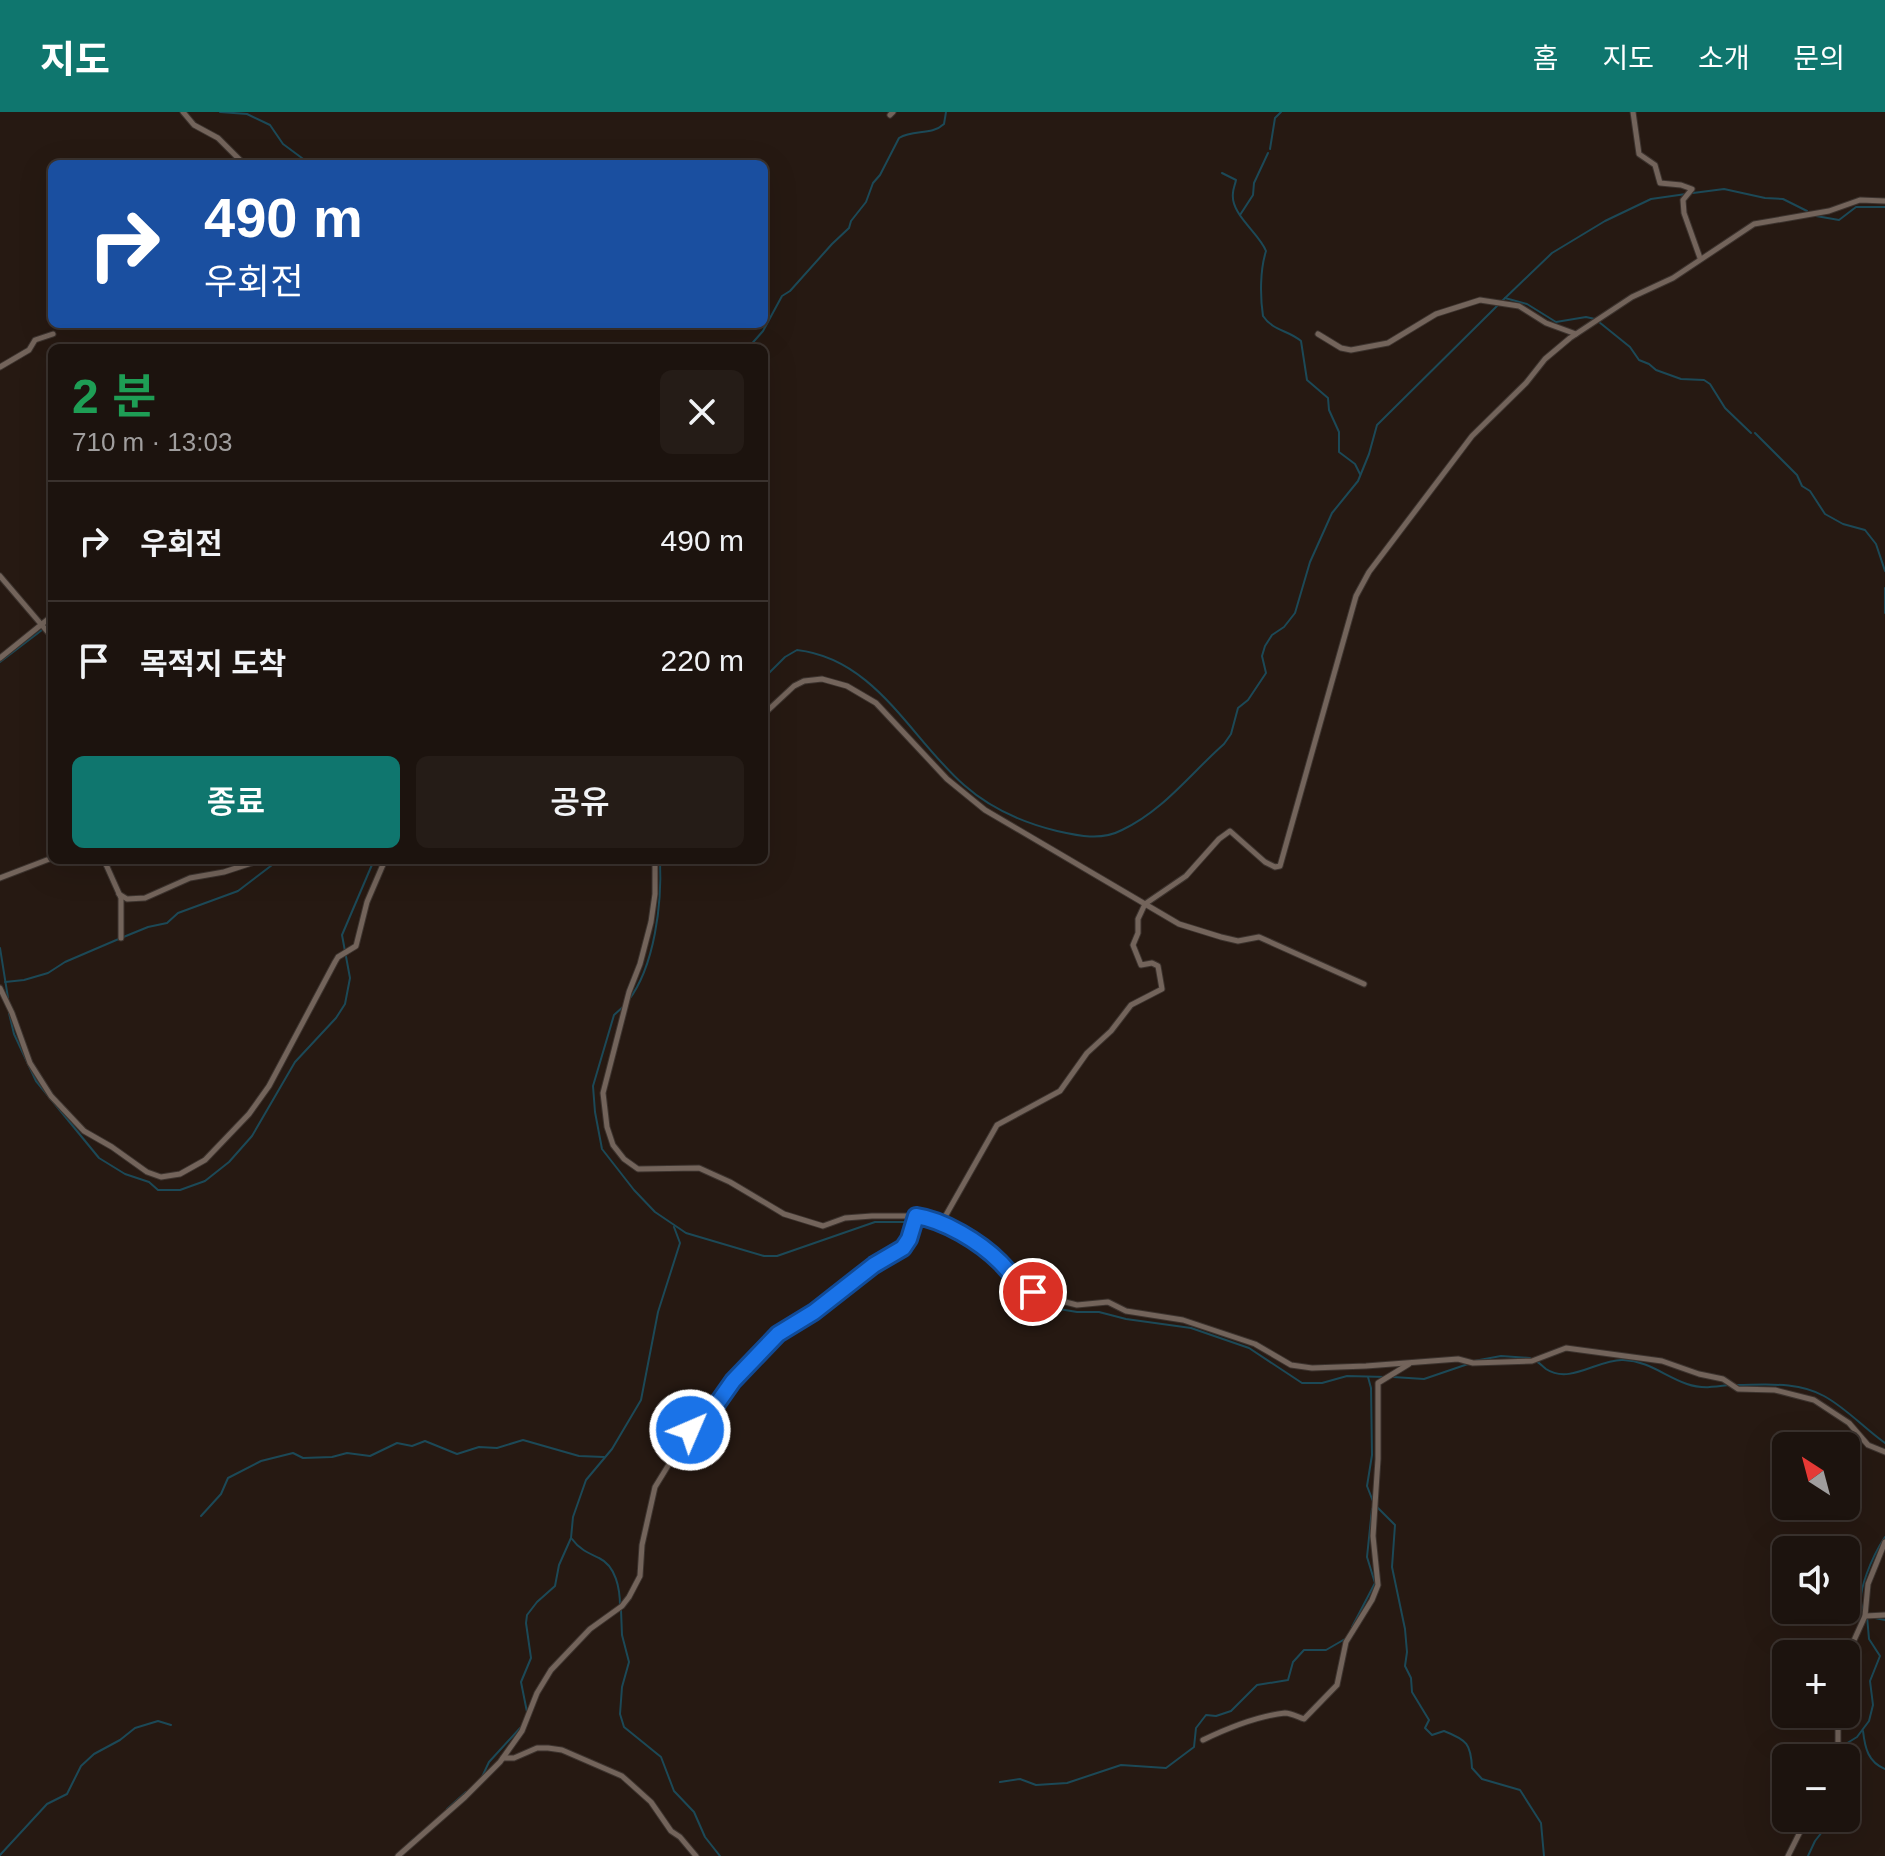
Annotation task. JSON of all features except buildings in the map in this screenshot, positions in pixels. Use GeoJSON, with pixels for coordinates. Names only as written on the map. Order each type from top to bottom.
{"type":"FeatureCollection","features":[{"type":"Feature","properties":{"kind":"street"},"geometry":{"type":"LineString","coordinates":[[183,112],[194,125],[218,138],[240,160]]}},
{"type":"Feature","properties":{"kind":"street"},"geometry":{"type":"LineString","coordinates":[[1633,112],[1637,150],[1641,158],[1655,165],[1660,183],[1692,189],[1683,200],[1684,213],[1700,258]]}},
{"type":"Feature","properties":{"kind":"street"},"geometry":{"type":"LineString","coordinates":[[942,1222],[997,1125],[1060,1091],[1087,1053],[1111,1031],[1131,1005],[1162,989],[1158,966],[1152,963],[1141,965],[1133,945],[1138,933],[1138,919],[1145,904],[1186,876],[1230,831],[1265,862],[1280,866],[1353,603],[1363,582],[1472,436],[1526,383],[1545,359],[1576,334],[1632,297],[1673,278],[1744,230],[1763,221],[1829,211],[1860,200],[1885,201]]}},
{"type":"Feature","properties":{"kind":"street"},"geometry":{"type":"LineString","coordinates":[[1318,334],[1341,348],[1351,350],[1388,343],[1436,314],[1480,300],[1519,306],[1546,323],[1576,334]]}},
{"type":"Feature","properties":{"kind":"street"},"geometry":{"type":"LineString","coordinates":[[0,367],[29,350],[35,340],[53,334]]}},
{"type":"Feature","properties":{"kind":"street"},"geometry":{"type":"LineString","coordinates":[[0,576],[48,633]]}},
{"type":"Feature","properties":{"kind":"street"},"geometry":{"type":"LineString","coordinates":[[0,658],[48,619]]}},
{"type":"Feature","properties":{"kind":"street"},"geometry":{"type":"LineString","coordinates":[[768,710],[794,686],[808,679],[822,679],[847,686],[876,703],[947,779],[985,810],[1179,924],[1238,941],[1259,937],[1364,984]]}},
{"type":"Feature","properties":{"kind":"street"},"geometry":{"type":"LineString","coordinates":[[0,878],[48,860]]}},
{"type":"Feature","properties":{"kind":"street"},"geometry":{"type":"LineString","coordinates":[[106,864],[119,894],[121,938]]}},
{"type":"Feature","properties":{"kind":"street"},"geometry":{"type":"LineString","coordinates":[[119,894],[127,899],[145,898],[190,878],[249,864]]}},
{"type":"Feature","properties":{"kind":"street"},"geometry":{"type":"LineString","coordinates":[[0,988],[34,1073],[72,1119],[84,1131],[147,1172],[161,1177],[180,1174],[205,1160],[219,1147],[269,1086],[338,957],[356,946],[367,902],[383,864]]}},
{"type":"Feature","properties":{"kind":"street"},"geometry":{"type":"LineString","coordinates":[[655,864],[655,894],[647,937],[604,1083],[607,1127],[617,1152],[638,1169],[699,1168],[730,1182],[784,1214],[823,1226],[845,1218],[916,1216],[942,1222],[998,1260],[1027,1289],[1055,1300],[1087,1306],[1108,1302],[1126,1311],[1183,1320],[1255,1344],[1297,1366],[1410,1364],[1458,1359],[1473,1363],[1532,1361],[1566,1348],[1662,1361],[1723,1379],[1738,1389],[1775,1390],[1814,1400],[1849,1423],[1868,1445],[1885,1452]]}},
{"type":"Feature","properties":{"kind":"street"},"geometry":{"type":"LineString","coordinates":[[398,1856],[465,1797],[503,1758],[528,1719],[537,1693],[551,1670],[590,1629],[622,1606],[642,1570],[642,1545],[655,1487],[690,1430],[714,1408],[733,1381],[778,1334],[814,1312],[874,1265],[903,1248],[916,1216]]}},
{"type":"Feature","properties":{"kind":"street"},"geometry":{"type":"LineString","coordinates":[[1203,1740],[1266,1717],[1287,1713],[1304,1719],[1337,1685],[1346,1642],[1378,1585],[1373,1536],[1378,1459],[1378,1383],[1410,1364]]}},
{"type":"Feature","properties":{"kind":"street"},"geometry":{"type":"LineString","coordinates":[[1854,1640],[1865,1616],[1868,1584],[1885,1542]]}},
{"type":"Feature","properties":{"kind":"street"},"geometry":{"type":"LineString","coordinates":[[1865,1616],[1885,1615]]}},
{"type":"Feature","properties":{"kind":"street"},"geometry":{"type":"LineString","coordinates":[[503,1758],[514,1758],[537,1748],[554,1748],[622,1776],[651,1802],[671,1831],[696,1856]]}},
{"type":"Feature","properties":{"kind":"street"},"geometry":{"type":"LineString","coordinates":[[1788,1856],[1800,1832]]}},
{"type":"Feature","properties":{"kind":"waterway"},"geometry":{"type":"LineString","coordinates":[[220,112],[247,114],[270,125],[283,144],[305,160]]}},
{"type":"Feature","properties":{"kind":"waterway"},"geometry":{"type":"LineString","coordinates":[[768,322],[782,296],[849,228],[899,138],[939,128],[944,124],[946,112]]}},
{"type":"Feature","properties":{"kind":"waterway"},"geometry":{"type":"LineString","coordinates":[[1270,149],[1275,118],[1281,112]]}},
{"type":"Feature","properties":{"kind":"waterway"},"geometry":{"type":"LineString","coordinates":[[1240,215],[1253,195],[1254,183],[1268,153]]}},
{"type":"Feature","properties":{"kind":"waterway"},"geometry":{"type":"LineString","coordinates":[[1222,173],[1236,180],[1233,201],[1240,216],[1266,251],[1261,283],[1263,316],[1271,325],[1301,341],[1307,380],[1328,398],[1329,410],[1339,432],[1339,452],[1355,464],[1360,474]]}},
{"type":"Feature","properties":{"kind":"waterway"},"geometry":{"type":"LineString","coordinates":[[1693,193],[1724,189],[1783,199],[1807,211]]}},
{"type":"Feature","properties":{"kind":"waterway"},"geometry":{"type":"LineString","coordinates":[[1502,301],[1552,253],[1605,221],[1651,199],[1686,194]]}},
{"type":"Feature","properties":{"kind":"waterway"},"geometry":{"type":"LineString","coordinates":[[1816,216],[1839,220],[1856,207],[1885,207]]}},
{"type":"Feature","properties":{"kind":"waterway"},"geometry":{"type":"LineString","coordinates":[[1505,298],[1527,304],[1556,322],[1586,317],[1595,319]]}},
{"type":"Feature","properties":{"kind":"waterway"},"geometry":{"type":"LineString","coordinates":[[768,674],[797,650],[825,656],[849,668],[871,685],[964,785],[996,808],[1032,824],[1073,834],[1098,836],[1122,830],[1164,802],[1224,744],[1231,734],[1238,708],[1248,700],[1266,673],[1262,656],[1265,646],[1295,613],[1310,562],[1332,513],[1358,481],[1377,425],[1498,305]]}},
{"type":"Feature","properties":{"kind":"waterway"},"geometry":{"type":"LineString","coordinates":[[1599,322],[1630,347],[1639,360],[1656,370],[1681,379],[1704,380],[1710,384],[1725,408],[1751,433]]}},
{"type":"Feature","properties":{"kind":"waterway"},"geometry":{"type":"LineString","coordinates":[[752,344],[765,328]]}},
{"type":"Feature","properties":{"kind":"waterway"},"geometry":{"type":"LineString","coordinates":[[1755,433],[1797,475],[1825,514],[1843,524],[1865,530],[1876,544],[1885,571]]}},
{"type":"Feature","properties":{"kind":"waterway"},"geometry":{"type":"LineString","coordinates":[[1885,588],[1885,613]]}},
{"type":"Feature","properties":{"kind":"waterway"},"geometry":{"type":"LineString","coordinates":[[0,662],[42,630]]}},
{"type":"Feature","properties":{"kind":"waterway"},"geometry":{"type":"LineString","coordinates":[[5,982],[48,973],[65,962],[121,938],[167,923],[178,913],[238,891],[273,864]]}},
{"type":"Feature","properties":{"kind":"waterway"},"geometry":{"type":"LineString","coordinates":[[9,1013],[14,1034],[36,1081],[99,1158],[125,1174],[149,1182],[158,1190],[180,1190],[205,1181],[229,1162],[252,1136],[295,1062],[345,1004],[350,978],[342,935],[372,864]]}},
{"type":"Feature","properties":{"kind":"waterway"},"geometry":{"type":"LineString","coordinates":[[628,1001],[651,952],[660,895],[660,864]]}},
{"type":"Feature","properties":{"kind":"waterway"},"geometry":{"type":"LineString","coordinates":[[0,948],[8,998]]}},
{"type":"Feature","properties":{"kind":"waterway"},"geometry":{"type":"LineString","coordinates":[[624,1006],[614,1015],[593,1086],[595,1112],[602,1149],[655,1212],[686,1233],[764,1256],[777,1256],[875,1222],[911,1222]]}},
{"type":"Feature","properties":{"kind":"waterway"},"geometry":{"type":"LineString","coordinates":[[917,1222],[933,1225],[960,1239],[1032,1296],[1059,1309],[1099,1312],[1191,1328],[1249,1348],[1302,1383],[1322,1383],[1347,1376],[1386,1377]]}},
{"type":"Feature","properties":{"kind":"waterway"},"geometry":{"type":"LineString","coordinates":[[527,1712],[521,1682],[531,1658],[527,1615],[555,1586],[586,1480],[612,1449],[641,1400],[658,1312],[680,1243],[674,1227]]}},
{"type":"Feature","properties":{"kind":"waterway"},"geometry":{"type":"LineString","coordinates":[[1474,1361],[1501,1356],[1530,1358]]}},
{"type":"Feature","properties":{"kind":"waterway"},"geometry":{"type":"LineString","coordinates":[[1536,1361],[1546,1369],[1565,1374],[1613,1361],[1632,1361],[1692,1386],[1730,1385]]}},
{"type":"Feature","properties":{"kind":"waterway"},"geometry":{"type":"LineString","coordinates":[[1393,1377],[1424,1379],[1468,1364]]}},
{"type":"Feature","properties":{"kind":"waterway"},"geometry":{"type":"LineString","coordinates":[[1368,1377],[1371,1388],[1372,1455],[1367,1486],[1374,1504],[1395,1525],[1392,1567],[1405,1629],[1405,1666],[1411,1678],[1412,1692],[1429,1720],[1425,1728],[1432,1735],[1444,1731],[1463,1740],[1469,1748],[1472,1768],[1482,1779],[1520,1790],[1541,1823],[1544,1856]]}},
{"type":"Feature","properties":{"kind":"waterway"},"geometry":{"type":"LineString","coordinates":[[1736,1385],[1781,1385],[1814,1391],[1840,1406],[1885,1443]]}},
{"type":"Feature","properties":{"kind":"waterway"},"geometry":{"type":"LineString","coordinates":[[201,1516],[221,1494],[228,1478],[261,1461],[293,1453],[303,1458],[347,1453],[370,1456],[397,1443],[412,1446],[425,1441],[457,1454],[479,1447],[497,1448],[523,1440],[579,1456],[604,1457]]}},
{"type":"Feature","properties":{"kind":"waterway"},"geometry":{"type":"LineString","coordinates":[[1352,1627],[1375,1583],[1367,1557],[1372,1509]]}},
{"type":"Feature","properties":{"kind":"waterway"},"geometry":{"type":"LineString","coordinates":[[1864,1611],[1861,1604],[1863,1585],[1885,1537]]}},
{"type":"Feature","properties":{"kind":"waterway"},"geometry":{"type":"LineString","coordinates":[[572,1539],[609,1566],[618,1585],[620,1606]]}},
{"type":"Feature","properties":{"kind":"waterway"},"geometry":{"type":"LineString","coordinates":[[621,1610],[622,1635],[629,1662],[622,1687],[620,1714],[624,1727],[661,1757],[674,1791],[694,1812],[705,1837],[720,1856]]}},
{"type":"Feature","properties":{"kind":"waterway"},"geometry":{"type":"LineString","coordinates":[[1846,1744],[1857,1737],[1869,1721],[1873,1705],[1870,1681],[1880,1656],[1869,1639],[1867,1616]]}},
{"type":"Feature","properties":{"kind":"waterway"},"geometry":{"type":"LineString","coordinates":[[1870,1617],[1885,1620]]}},
{"type":"Feature","properties":{"kind":"waterway"},"geometry":{"type":"LineString","coordinates":[[1000,1782],[1020,1779],[1036,1785],[1067,1783],[1121,1765],[1166,1768],[1194,1747],[1196,1728],[1206,1715],[1216,1716],[1231,1711],[1257,1685],[1288,1680],[1293,1662],[1304,1650],[1326,1650],[1345,1639]]}},
{"type":"Feature","properties":{"kind":"waterway"},"geometry":{"type":"LineString","coordinates":[[0,1855],[47,1804],[67,1794],[81,1766],[94,1754],[135,1728],[158,1721],[171,1725]]}},
{"type":"Feature","properties":{"kind":"waterway"},"geometry":{"type":"LineString","coordinates":[[482,1777],[489,1762],[522,1726]]}},
{"type":"Feature","properties":{"kind":"waterway"},"geometry":{"type":"LineString","coordinates":[[1863,1731],[1868,1754],[1885,1769]]}},
{"type":"Feature","properties":{"kind":"waterway"},"geometry":{"type":"LineString","coordinates":[[447,1809],[466,1792]]}},
{"type":"Feature","properties":{"kind":"waterway"},"geometry":{"type":"LineString","coordinates":[[408,1844],[428,1827]]}},
{"type":"Feature","properties":{"kind":"waterway"},"geometry":{"type":"LineString","coordinates":[[1808,1856],[1822,1832]]}},
{"type":"Feature","properties":{"kind":"route"},"geometry":{"type":"LineString","coordinates":[[690,1430],[714,1408],[733,1381],[778,1334],[814,1312],[874,1265],[903,1248],[916,1216],[942,1222],[988,1252],[1017,1281],[1033,1292]]}}]}
